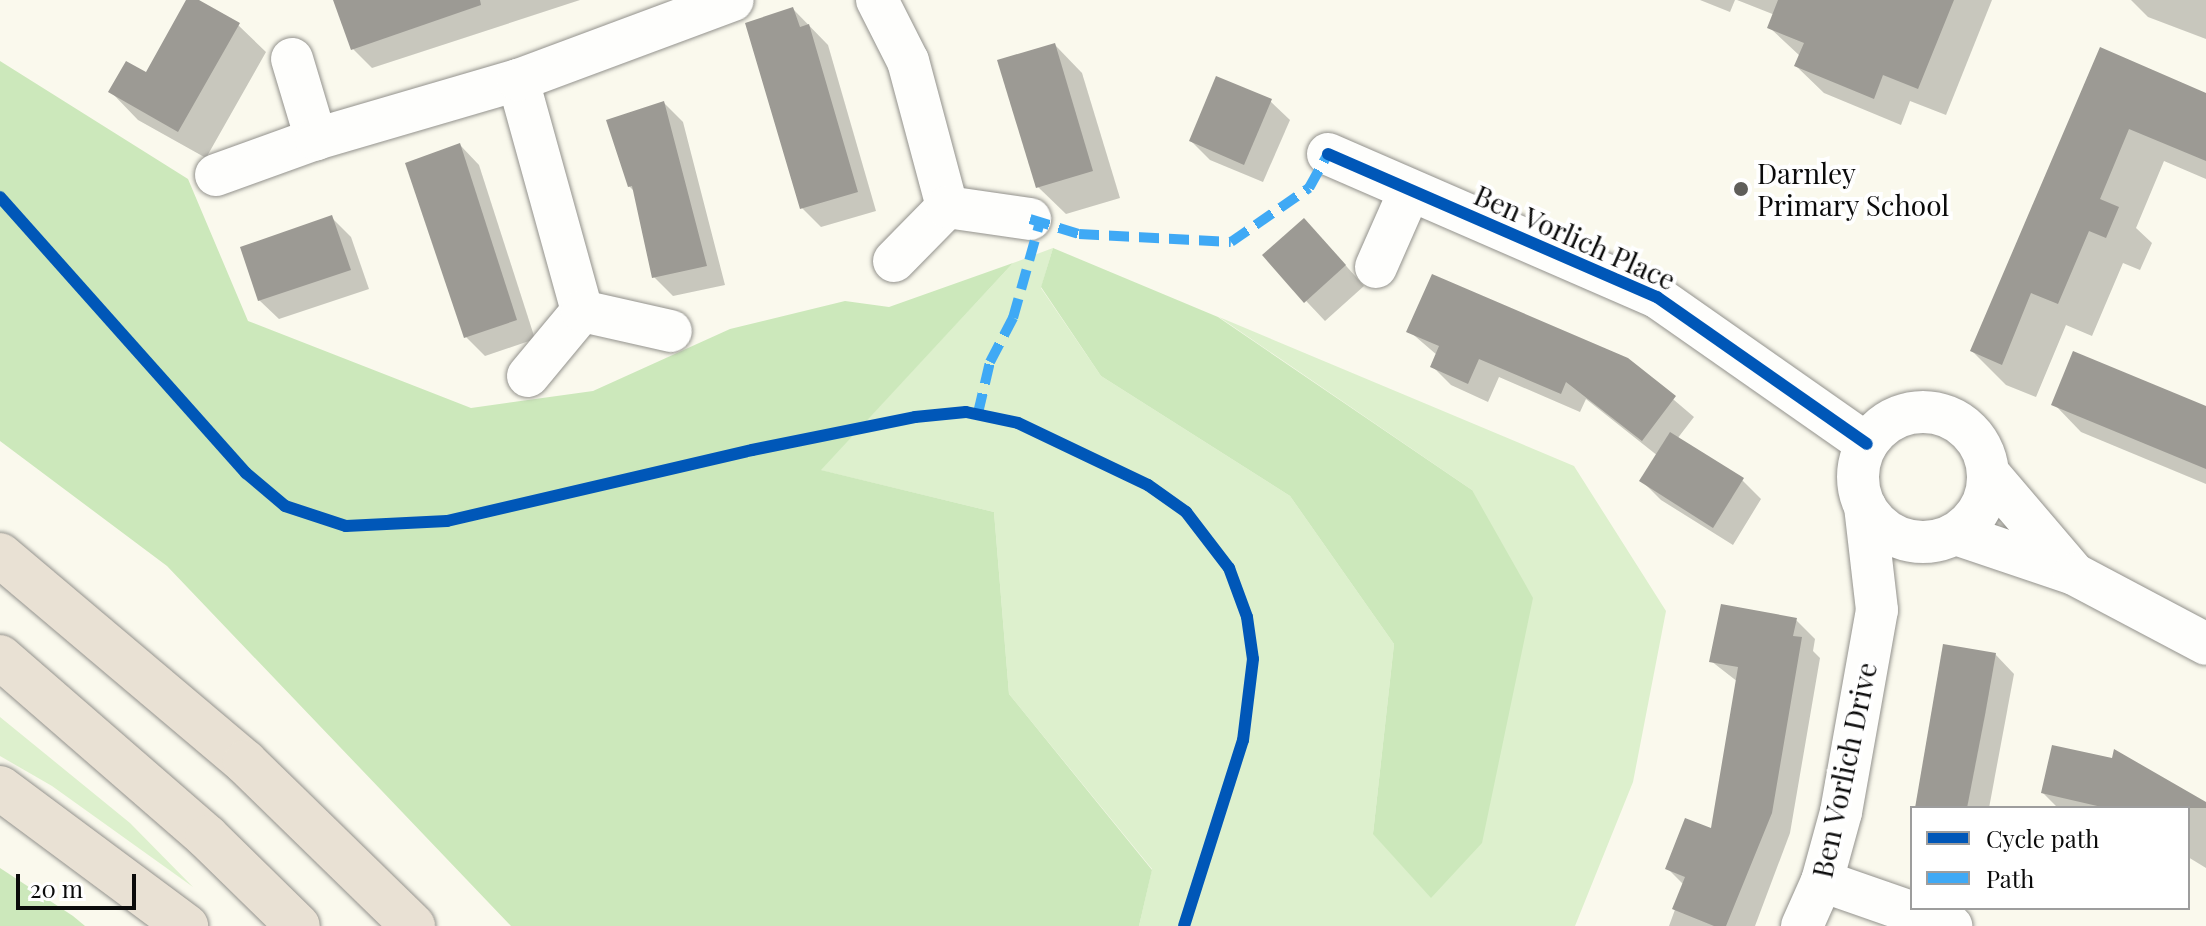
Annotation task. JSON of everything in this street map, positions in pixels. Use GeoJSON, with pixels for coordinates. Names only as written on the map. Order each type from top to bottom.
{"type":"FeatureCollection","features":[{"type":"Feature","properties":{"kind":"highway"},"geometry":{"type":"LineString","coordinates":[[0,555],[245,762],[413,926]]}},
{"type":"Feature","properties":{"kind":"highway"},"geometry":{"type":"LineString","coordinates":[[0,657],[207,837],[298,926]]}},
{"type":"Feature","properties":{"kind":"highway"},"geometry":{"type":"LineString","coordinates":[[0,788],[186,926]]}},
{"type":"Feature","properties":{"kind":"street"},"geometry":{"type":"LineString","coordinates":[[216,175],[316,139],[518,80],[733,0]]}},
{"type":"Feature","properties":{"kind":"street"},"geometry":{"type":"LineString","coordinates":[[877,0],[908,61],[947,207]]}},
{"type":"Feature","properties":{"kind":"street"},"geometry":{"type":"LineString","coordinates":[[292,59],[316,139]]}},
{"type":"Feature","properties":{"kind":"street"},"geometry":{"type":"LineString","coordinates":[[518,80],[582,311]]}},
{"type":"Feature","properties":{"kind":"street","name":"Ben Vorlich Place"},"geometry":{"type":"LineString","coordinates":[[1328,154],[1657,297],[1867,444]]}},
{"type":"Feature","properties":{"kind":"street"},"geometry":{"type":"LineString","coordinates":[[1376,267],[1410,190]]}},
{"type":"Feature","properties":{"kind":"street"},"geometry":{"type":"LineString","coordinates":[[947,207],[1030,219]]}},
{"type":"Feature","properties":{"kind":"street"},"geometry":{"type":"LineString","coordinates":[[894,261],[947,207]]}},
{"type":"Feature","properties":{"kind":"street"},"geometry":{"type":"LineString","coordinates":[[582,311],[671,331]]}},
{"type":"Feature","properties":{"kind":"street"},"geometry":{"type":"LineString","coordinates":[[528,376],[582,311]]}},
{"type":"Feature","properties":{"kind":"street"},"geometry":{"type":"LineString","coordinates":[[2074,574],[1989,474],[1973,435],[1937,413],[1896,417],[1867,444],[1858,475],[1865,507],[1892,535],[1943,538],[2074,574],[2206,644]]}},
{"type":"Feature","properties":{"kind":"street"},"geometry":{"type":"LineString","coordinates":[[1943,538],[1981,509],[1989,474]]}},
{"type":"Feature","properties":{"kind":"street","name":"Ben Vorlich Drive"},"geometry":{"type":"LineString","coordinates":[[1802,926],[1822,881],[1841,812],[1877,610],[1865,507]]}},
{"type":"Feature","properties":{"kind":"street","name":"Ben Vorlich Drive"},"geometry":{"type":"LineString","coordinates":[[1877,610],[1901,572],[1943,538]]}},
{"type":"Feature","properties":{"kind":"street"},"geometry":{"type":"LineString","coordinates":[[1822,881],[1951,926]]}},
{"type":"Feature","properties":{"kind":"green space"},"geometry":{"type":"Polygon","coordinates":[[[0,61],[188,179],[248,321],[471,408],[593,391],[730,329],[845,301],[889,307],[1013,263],[821,470],[994,512],[1009,694],[1152,870],[1139,926],[511,926],[167,566],[0,441],[0,61]]]}},
{"type":"Feature","properties":{"kind":"green space"},"geometry":{"type":"Polygon","coordinates":[[[1053,248],[1041,288],[1101,376],[1290,496],[1394,644],[1373,834],[1472,490],[1219,317],[1574,466],[1666,611],[1633,782],[1575,926],[1139,926],[1152,869],[1009,694],[994,512],[820,470],[1013,263],[1053,248]]]}},
{"type":"Feature","properties":{"kind":"green space"},"geometry":{"type":"Polygon","coordinates":[[[1053,248],[1218,317],[1472,490],[1533,598],[1482,843],[1431,898],[1373,834],[1394,644],[1290,496],[1101,376],[1041,287],[1053,248]]]}},
{"type":"Feature","properties":{"kind":"green space"},"geometry":{"type":"Polygon","coordinates":[[[0,717],[130,823],[193,887],[52,786],[0,756],[0,717]]]}},
{"type":"Feature","properties":{"kind":"green space"},"geometry":{"type":"Polygon","coordinates":[[[0,868],[73,916],[85,926],[0,926],[0,868]]]}},
{"type":"Feature","properties":{"kind":"building"},"geometry":{"type":"Polygon","coordinates":[[[186,0],[199,0],[240,23],[178,132],[108,92],[126,61],[146,72],[186,0]]]}},
{"type":"Feature","properties":{"kind":"building"},"geometry":{"type":"Polygon","coordinates":[[[333,0],[480,0],[481,5],[351,50],[333,0]]]}},
{"type":"Feature","properties":{"kind":"building"},"geometry":{"type":"Polygon","coordinates":[[[1778,0],[1954,0],[1918,89],[1883,75],[1874,99],[1794,66],[1804,43],[1767,28],[1778,0]]]}},
{"type":"Feature","properties":{"kind":"building"},"geometry":{"type":"Polygon","coordinates":[[[793,7],[800,27],[809,24],[858,192],[800,209],[745,23],[793,7]]]}},
{"type":"Feature","properties":{"kind":"building"},"geometry":{"type":"Polygon","coordinates":[[[1055,43],[1093,171],[1036,188],[997,60],[1055,43]]]}},
{"type":"Feature","properties":{"kind":"building"},"geometry":{"type":"Polygon","coordinates":[[[2100,47],[2206,93],[2206,161],[2129,129],[2100,199],[2119,207],[2106,238],[2089,231],[2058,304],[2031,293],[2002,365],[1970,351],[2100,47]]]}},
{"type":"Feature","properties":{"kind":"building"},"geometry":{"type":"Polygon","coordinates":[[[1216,76],[1272,99],[1244,165],[1189,141],[1216,76]]]}},
{"type":"Feature","properties":{"kind":"building"},"geometry":{"type":"Polygon","coordinates":[[[664,101],[707,266],[652,278],[632,186],[628,187],[606,120],[664,101]]]}},
{"type":"Feature","properties":{"kind":"building"},"geometry":{"type":"Polygon","coordinates":[[[460,143],[517,320],[464,338],[405,163],[460,143]]]}},
{"type":"Feature","properties":{"kind":"building"},"geometry":{"type":"Polygon","coordinates":[[[332,215],[351,270],[258,301],[240,247],[332,215]]]}},
{"type":"Feature","properties":{"kind":"building"},"geometry":{"type":"Polygon","coordinates":[[[1304,218],[1346,265],[1304,303],[1262,255],[1304,218]]]}},
{"type":"Feature","properties":{"kind":"building"},"geometry":{"type":"Polygon","coordinates":[[[1432,274],[1628,358],[1676,396],[1642,441],[1566,382],[1561,394],[1479,359],[1468,384],[1430,367],[1439,346],[1406,332],[1432,274]]]}},
{"type":"Feature","properties":{"kind":"building"},"geometry":{"type":"Polygon","coordinates":[[[2073,351],[2206,406],[2206,469],[2051,405],[2073,351]]]}},
{"type":"Feature","properties":{"kind":"building"},"geometry":{"type":"Polygon","coordinates":[[[1670,432],[1744,478],[1713,528],[1639,481],[1670,432]]]}},
{"type":"Feature","properties":{"kind":"building"},"geometry":{"type":"Polygon","coordinates":[[[1721,604],[1797,618],[1793,636],[1802,637],[1772,813],[1726,926],[1714,926],[1672,909],[1685,877],[1665,869],[1685,818],[1711,828],[1738,667],[1709,662],[1721,604]]]}},
{"type":"Feature","properties":{"kind":"building"},"geometry":{"type":"Polygon","coordinates":[[[1943,644],[1996,653],[1967,806],[1915,806],[1943,644]]]}},
{"type":"Feature","properties":{"kind":"building"},"geometry":{"type":"Polygon","coordinates":[[[2052,745],[2112,758],[2114,749],[2206,802],[2206,808],[2097,806],[2041,793],[2052,745]]]}},
{"type":"Feature","properties":{"kind":"marked path"},"geometry":{"type":"LineString","coordinates":[[1030,219],[1079,234],[1231,242],[1309,188],[1328,154]]}},
{"type":"Feature","properties":{"kind":"marked path"},"geometry":{"type":"LineString","coordinates":[[978,413],[990,362],[1013,318],[1040,222]]}},
{"type":"Feature","properties":{"kind":"cycle path"},"geometry":{"type":"LineString","coordinates":[[1328,154],[1657,297],[1867,444]]}},
{"type":"Feature","properties":{"kind":"cycle path"},"geometry":{"type":"LineString","coordinates":[[0,197],[246,473],[285,506],[346,526],[447,521],[752,450],[915,417],[966,412],[1018,423],[1148,485],[1186,512],[1229,568],[1247,617],[1253,659],[1243,740],[1184,926]]}},
{"type":"Feature","properties":{"kind":"place","name":"Darnley Primary School"},"geometry":{"type":"Point","coordinates":[1741,189]}}]}
